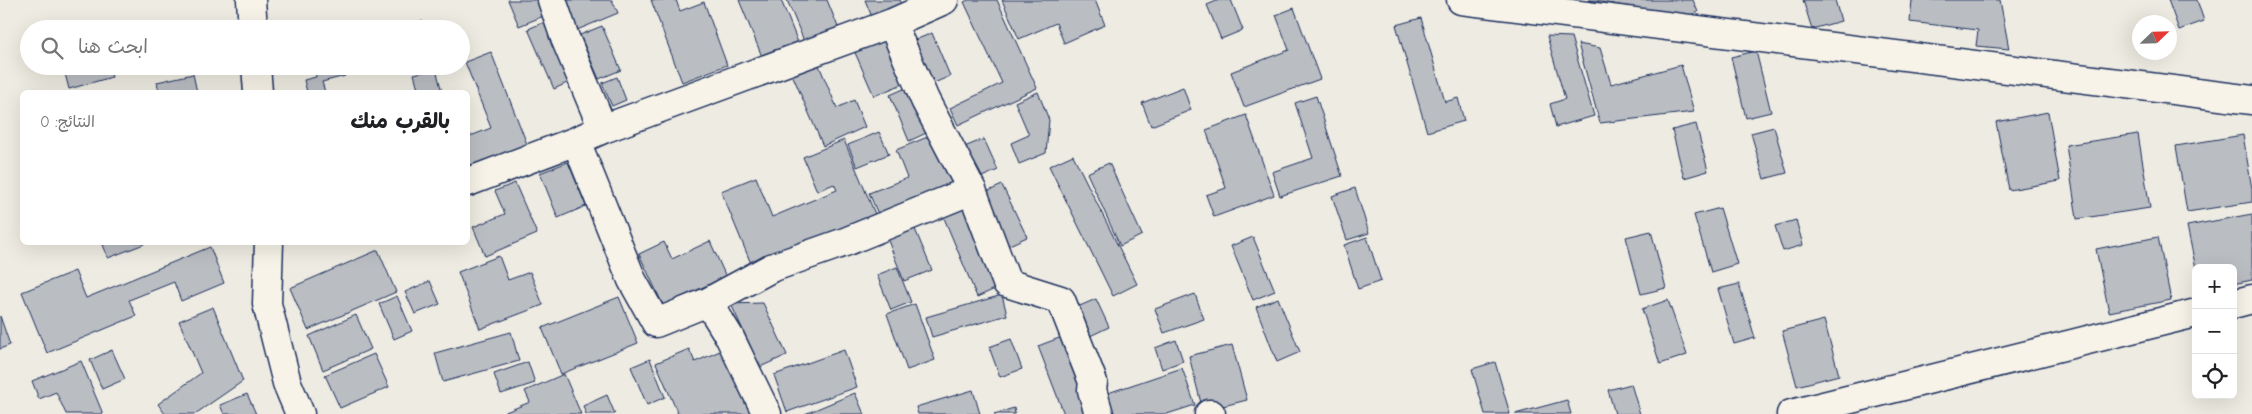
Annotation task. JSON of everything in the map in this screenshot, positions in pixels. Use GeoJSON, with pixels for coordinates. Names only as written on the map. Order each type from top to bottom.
{"type":"FeatureCollection","features":[{"type":"Feature","properties":{"kind":"street"},"geometry":{"type":"LineString","coordinates":[[251,0],[252,20]]}},
{"type":"Feature","properties":{"kind":"street"},"geometry":{"type":"LineString","coordinates":[[552,0],[565,38],[603,129]]}},
{"type":"Feature","properties":{"kind":"street"},"geometry":{"type":"LineString","coordinates":[[470,181],[603,129],[892,23],[944,0]]}},
{"type":"Feature","properties":{"kind":"street"},"geometry":{"type":"LineString","coordinates":[[1461,0],[2252,100]]}},
{"type":"Feature","properties":{"kind":"street"},"geometry":{"type":"LineString","coordinates":[[892,23],[925,100],[972,190],[1007,283],[1061,300],[1093,382],[1092,390],[1099,414]]}},
{"type":"Feature","properties":{"kind":"street"},"geometry":{"type":"LineString","coordinates":[[257,75],[258,90]]}},
{"type":"Feature","properties":{"kind":"street"},"geometry":{"type":"LineString","coordinates":[[576,141],[632,280],[656,323],[708,302],[771,268],[845,242],[972,190]]}},
{"type":"Feature","properties":{"kind":"street"},"geometry":{"type":"LineString","coordinates":[[276,245],[268,304],[288,383],[300,414]]}},
{"type":"Feature","properties":{"kind":"street"},"geometry":{"type":"LineString","coordinates":[[2237,303],[2252,299]]}},
{"type":"Feature","properties":{"kind":"street"},"geometry":{"type":"LineString","coordinates":[[708,302],[729,336],[767,414]]}},
{"type":"Feature","properties":{"kind":"street"},"geometry":{"type":"LineString","coordinates":[[1791,414],[2192,314]]}},
{"type":"Feature","properties":{"kind":"building"},"geometry":{"type":"Polygon","coordinates":[[[508,0],[545,0],[551,13],[519,26],[508,0]]]}},
{"type":"Feature","properties":{"kind":"building"},"geometry":{"type":"Polygon","coordinates":[[[565,0],[612,0],[618,13],[577,30],[565,0]]]}},
{"type":"Feature","properties":{"kind":"building"},"geometry":{"type":"Polygon","coordinates":[[[651,0],[676,0],[680,11],[704,2],[727,65],[682,82],[651,0]]]}},
{"type":"Feature","properties":{"kind":"building"},"geometry":{"type":"Polygon","coordinates":[[[739,0],[781,0],[799,45],[763,59],[739,0]]]}},
{"type":"Feature","properties":{"kind":"building"},"geometry":{"type":"Polygon","coordinates":[[[787,0],[827,0],[838,27],[804,41],[787,0]]]}},
{"type":"Feature","properties":{"kind":"building"},"geometry":{"type":"Polygon","coordinates":[[[865,0],[900,0],[902,5],[872,17],[865,0]]]}},
{"type":"Feature","properties":{"kind":"building"},"geometry":{"type":"Polygon","coordinates":[[[968,0],[997,0],[1037,88],[958,125],[950,108],[1002,83],[964,2],[968,0]]]}},
{"type":"Feature","properties":{"kind":"building"},"geometry":{"type":"Polygon","coordinates":[[[1002,0],[1095,0],[1105,25],[1064,43],[1056,23],[1019,39],[1002,0]]]}},
{"type":"Feature","properties":{"kind":"building"},"geometry":{"type":"Polygon","coordinates":[[[1219,0],[1231,0],[1243,30],[1221,39],[1207,5],[1219,0]]]}},
{"type":"Feature","properties":{"kind":"building"},"geometry":{"type":"Polygon","coordinates":[[[1588,0],[1693,0],[1698,12],[1672,22],[1668,13],[1588,0]]]}},
{"type":"Feature","properties":{"kind":"building"},"geometry":{"type":"Polygon","coordinates":[[[1803,0],[1835,0],[1841,21],[1812,29],[1803,0]]]}},
{"type":"Feature","properties":{"kind":"building"},"geometry":{"type":"Polygon","coordinates":[[[1912,0],[2000,0],[2009,49],[1976,46],[1978,30],[1910,22],[1912,0]]]}},
{"type":"Feature","properties":{"kind":"building"},"geometry":{"type":"Polygon","coordinates":[[[2168,0],[2197,0],[2204,21],[2179,30],[2177,15],[2174,15],[2168,0]]]}},
{"type":"Feature","properties":{"kind":"building"},"geometry":{"type":"Polygon","coordinates":[[[1294,8],[1320,79],[1244,107],[1231,72],[1289,50],[1276,15],[1294,8]]]}},
{"type":"Feature","properties":{"kind":"building"},"geometry":{"type":"Polygon","coordinates":[[[1421,18],[1445,102],[1458,98],[1464,121],[1427,132],[1396,25],[1421,18]]]}},
{"type":"Feature","properties":{"kind":"building"},"geometry":{"type":"Polygon","coordinates":[[[552,19],[578,78],[554,89],[528,29],[552,19]]]}},
{"type":"Feature","properties":{"kind":"building"},"geometry":{"type":"Polygon","coordinates":[[[602,26],[621,70],[599,79],[580,35],[602,26]]]}},
{"type":"Feature","properties":{"kind":"building"},"geometry":{"type":"Polygon","coordinates":[[[892,31],[912,80],[874,96],[853,48],[892,31]]]}},
{"type":"Feature","properties":{"kind":"building"},"geometry":{"type":"Polygon","coordinates":[[[932,33],[950,76],[932,84],[913,41],[932,33]]]}},
{"type":"Feature","properties":{"kind":"building"},"geometry":{"type":"Polygon","coordinates":[[[1547,36],[1571,37],[1594,116],[1556,127],[1550,104],[1565,99],[1547,36]]]}},
{"type":"Feature","properties":{"kind":"building"},"geometry":{"type":"Polygon","coordinates":[[[1578,44],[1600,48],[1611,84],[1681,65],[1694,112],[1600,123],[1578,44]]]}},
{"type":"Feature","properties":{"kind":"building"},"geometry":{"type":"Polygon","coordinates":[[[1756,51],[1771,112],[1746,118],[1731,57],[1756,51]]]}},
{"type":"Feature","properties":{"kind":"building"},"geometry":{"type":"Polygon","coordinates":[[[491,52],[527,144],[470,166],[470,136],[491,128],[470,75],[470,60],[491,52]]]}},
{"type":"Feature","properties":{"kind":"building"},"geometry":{"type":"Polygon","coordinates":[[[818,63],[837,108],[854,100],[865,127],[823,146],[792,74],[818,63]]]}},
{"type":"Feature","properties":{"kind":"building"},"geometry":{"type":"Polygon","coordinates":[[[65,75],[111,75],[112,77],[69,89],[65,75]]]}},
{"type":"Feature","properties":{"kind":"building"},"geometry":{"type":"Polygon","coordinates":[[[193,75],[197,90],[159,90],[157,82],[193,75]]]}},
{"type":"Feature","properties":{"kind":"building"},"geometry":{"type":"Polygon","coordinates":[[[316,75],[345,76],[322,82],[324,90],[306,90],[304,80],[316,77],[316,75]]]}},
{"type":"Feature","properties":{"kind":"building"},"geometry":{"type":"Polygon","coordinates":[[[414,75],[438,75],[441,90],[418,90],[414,75]]]}},
{"type":"Feature","properties":{"kind":"building"},"geometry":{"type":"Polygon","coordinates":[[[617,77],[626,100],[612,106],[602,83],[617,77]]]}},
{"type":"Feature","properties":{"kind":"building"},"geometry":{"type":"Polygon","coordinates":[[[915,84],[935,129],[909,141],[890,95],[915,84]]]}},
{"type":"Feature","properties":{"kind":"building"},"geometry":{"type":"Polygon","coordinates":[[[1183,87],[1191,110],[1151,126],[1142,103],[1183,87]]]}},
{"type":"Feature","properties":{"kind":"building"},"geometry":{"type":"Polygon","coordinates":[[[1038,92],[1049,120],[1046,153],[1019,164],[1011,143],[1029,135],[1015,102],[1038,92]]]}},
{"type":"Feature","properties":{"kind":"building"},"geometry":{"type":"Polygon","coordinates":[[[1316,96],[1342,176],[1280,196],[1272,172],[1313,158],[1295,103],[1316,96]]]}},
{"type":"Feature","properties":{"kind":"building"},"geometry":{"type":"Polygon","coordinates":[[[2048,112],[2060,181],[2009,190],[1996,122],[2048,112]]]}},
{"type":"Feature","properties":{"kind":"building"},"geometry":{"type":"Polygon","coordinates":[[[1246,115],[1274,195],[1214,217],[1206,195],[1226,188],[1206,130],[1246,115]]]}},
{"type":"Feature","properties":{"kind":"building"},"geometry":{"type":"Polygon","coordinates":[[[1696,124],[1708,171],[1684,178],[1672,130],[1696,124]]]}},
{"type":"Feature","properties":{"kind":"building"},"geometry":{"type":"Polygon","coordinates":[[[1774,127],[1787,173],[1764,179],[1751,133],[1774,127]]]}},
{"type":"Feature","properties":{"kind":"building"},"geometry":{"type":"Polygon","coordinates":[[[879,132],[889,154],[857,167],[848,145],[879,132]]]}},
{"type":"Feature","properties":{"kind":"building"},"geometry":{"type":"Polygon","coordinates":[[[937,133],[957,182],[878,214],[869,193],[907,178],[896,150],[937,133]]]}},
{"type":"Feature","properties":{"kind":"building"},"geometry":{"type":"Polygon","coordinates":[[[2138,134],[2150,208],[2077,219],[2066,145],[2138,134]]]}},
{"type":"Feature","properties":{"kind":"building"},"geometry":{"type":"Polygon","coordinates":[[[2243,135],[2252,189],[2252,202],[2187,212],[2176,146],[2243,135]]]}},
{"type":"Feature","properties":{"kind":"building"},"geometry":{"type":"Polygon","coordinates":[[[984,139],[998,170],[975,180],[962,148],[984,139]]]}},
{"type":"Feature","properties":{"kind":"building"},"geometry":{"type":"Polygon","coordinates":[[[844,140],[875,214],[752,266],[721,191],[756,177],[772,217],[837,190],[834,184],[817,191],[803,157],[844,140]]]}},
{"type":"Feature","properties":{"kind":"building"},"geometry":{"type":"Polygon","coordinates":[[[1073,155],[1137,284],[1113,296],[1049,166],[1073,155]]]}},
{"type":"Feature","properties":{"kind":"building"},"geometry":{"type":"Polygon","coordinates":[[[568,162],[586,206],[558,218],[540,173],[568,162]]]}},
{"type":"Feature","properties":{"kind":"building"},"geometry":{"type":"Polygon","coordinates":[[[1109,163],[1142,235],[1120,246],[1087,173],[1109,163]]]}},
{"type":"Feature","properties":{"kind":"building"},"geometry":{"type":"Polygon","coordinates":[[[515,183],[537,234],[485,256],[473,227],[505,214],[495,191],[515,183]]]}},
{"type":"Feature","properties":{"kind":"building"},"geometry":{"type":"Polygon","coordinates":[[[1002,185],[1027,237],[1005,247],[980,195],[1002,185]]]}},
{"type":"Feature","properties":{"kind":"building"},"geometry":{"type":"Polygon","coordinates":[[[1355,188],[1369,233],[1347,240],[1332,196],[1355,188]]]}},
{"type":"Feature","properties":{"kind":"building"},"geometry":{"type":"Polygon","coordinates":[[[966,195],[1004,285],[977,297],[939,206],[966,195]]]}},
{"type":"Feature","properties":{"kind":"building"},"geometry":{"type":"Polygon","coordinates":[[[1720,208],[1737,264],[1711,272],[1694,215],[1720,208]]]}},
{"type":"Feature","properties":{"kind":"building"},"geometry":{"type":"Polygon","coordinates":[[[2252,214],[2252,280],[2237,283],[2237,264],[2195,264],[2187,226],[2252,214]]]}},
{"type":"Feature","properties":{"kind":"building"},"geometry":{"type":"Polygon","coordinates":[[[1796,220],[1803,245],[1783,251],[1775,226],[1796,220]]]}},
{"type":"Feature","properties":{"kind":"building"},"geometry":{"type":"Polygon","coordinates":[[[912,222],[932,270],[904,281],[885,233],[912,222]]]}},
{"type":"Feature","properties":{"kind":"building"},"geometry":{"type":"Polygon","coordinates":[[[1651,231],[1666,288],[1641,294],[1626,237],[1651,231]]]}},
{"type":"Feature","properties":{"kind":"building"},"geometry":{"type":"Polygon","coordinates":[[[1253,237],[1275,291],[1253,300],[1231,246],[1253,237]]]}},
{"type":"Feature","properties":{"kind":"building"},"geometry":{"type":"Polygon","coordinates":[[[1367,237],[1381,281],[1358,289],[1344,245],[1367,237]]]}},
{"type":"Feature","properties":{"kind":"building"},"geometry":{"type":"Polygon","coordinates":[[[2158,237],[2171,300],[2109,312],[2096,249],[2158,237]]]}},
{"type":"Feature","properties":{"kind":"building"},"geometry":{"type":"Polygon","coordinates":[[[710,241],[726,277],[663,305],[639,254],[664,242],[672,259],[710,241]]]}},
{"type":"Feature","properties":{"kind":"building"},"geometry":{"type":"Polygon","coordinates":[[[103,245],[141,245],[108,258],[103,245]]]}},
{"type":"Feature","properties":{"kind":"building"},"geometry":{"type":"Polygon","coordinates":[[[210,247],[224,283],[181,301],[174,282],[129,300],[136,316],[47,353],[22,292],[75,271],[86,298],[210,247]]]}},
{"type":"Feature","properties":{"kind":"building"},"geometry":{"type":"Polygon","coordinates":[[[378,250],[396,292],[308,330],[290,288],[378,250]]]}},
{"type":"Feature","properties":{"kind":"building"},"geometry":{"type":"Polygon","coordinates":[[[499,256],[508,280],[530,272],[543,305],[480,329],[458,272],[499,256]]]}},
{"type":"Feature","properties":{"kind":"building"},"geometry":{"type":"Polygon","coordinates":[[[897,267],[911,302],[891,310],[877,275],[897,267]]]}},
{"type":"Feature","properties":{"kind":"building"},"geometry":{"type":"Polygon","coordinates":[[[430,281],[440,304],[415,314],[405,292],[430,281]]]}},
{"type":"Feature","properties":{"kind":"building"},"geometry":{"type":"Polygon","coordinates":[[[1739,284],[1755,338],[1734,344],[1718,289],[1739,284]]]}},
{"type":"Feature","properties":{"kind":"building"},"geometry":{"type":"Polygon","coordinates":[[[1195,294],[1204,319],[1164,333],[1155,309],[1195,294]]]}},
{"type":"Feature","properties":{"kind":"building"},"geometry":{"type":"Polygon","coordinates":[[[1002,295],[1007,315],[932,337],[926,317],[1002,295]]]}},
{"type":"Feature","properties":{"kind":"building"},"geometry":{"type":"Polygon","coordinates":[[[397,296],[412,331],[394,339],[379,304],[397,296]]]}},
{"type":"Feature","properties":{"kind":"building"},"geometry":{"type":"Polygon","coordinates":[[[619,297],[638,343],[561,374],[542,328],[619,297]]]}},
{"type":"Feature","properties":{"kind":"building"},"geometry":{"type":"Polygon","coordinates":[[[1278,298],[1300,352],[1277,362],[1256,307],[1278,298]]]}},
{"type":"Feature","properties":{"kind":"building"},"geometry":{"type":"Polygon","coordinates":[[[1096,299],[1109,327],[1088,337],[1075,308],[1096,299]]]}},
{"type":"Feature","properties":{"kind":"building"},"geometry":{"type":"Polygon","coordinates":[[[1668,300],[1687,355],[1660,364],[1642,309],[1668,300]]]}},
{"type":"Feature","properties":{"kind":"building"},"geometry":{"type":"Polygon","coordinates":[[[763,303],[787,355],[760,367],[731,304],[763,303]]]}},
{"type":"Feature","properties":{"kind":"building"},"geometry":{"type":"Polygon","coordinates":[[[915,304],[935,360],[907,370],[887,314],[915,304]]]}},
{"type":"Feature","properties":{"kind":"building"},"geometry":{"type":"Polygon","coordinates":[[[213,307],[243,381],[195,414],[165,414],[158,404],[201,373],[179,321],[213,307]]]}},
{"type":"Feature","properties":{"kind":"building"},"geometry":{"type":"Polygon","coordinates":[[[356,315],[371,349],[323,370],[309,336],[356,315]]]}},
{"type":"Feature","properties":{"kind":"building"},"geometry":{"type":"Polygon","coordinates":[[[0,316],[10,345],[0,349],[0,316]]]}},
{"type":"Feature","properties":{"kind":"building"},"geometry":{"type":"Polygon","coordinates":[[[1824,320],[1839,375],[1797,386],[1782,331],[1824,320]]]}},
{"type":"Feature","properties":{"kind":"building"},"geometry":{"type":"Polygon","coordinates":[[[511,332],[519,361],[443,382],[435,353],[511,332]]]}},
{"type":"Feature","properties":{"kind":"building"},"geometry":{"type":"Polygon","coordinates":[[[1067,335],[1096,414],[1064,414],[1038,346],[1067,335]]]}},
{"type":"Feature","properties":{"kind":"building"},"geometry":{"type":"Polygon","coordinates":[[[1011,339],[1022,369],[1000,377],[989,347],[1011,339]]]}},
{"type":"Feature","properties":{"kind":"building"},"geometry":{"type":"Polygon","coordinates":[[[1176,340],[1183,361],[1162,369],[1155,348],[1176,340]]]}},
{"type":"Feature","properties":{"kind":"building"},"geometry":{"type":"Polygon","coordinates":[[[1232,345],[1247,400],[1203,411],[1189,356],[1232,345]]]}},
{"type":"Feature","properties":{"kind":"building"},"geometry":{"type":"Polygon","coordinates":[[[729,347],[757,414],[678,414],[656,363],[689,349],[695,362],[729,347]]]}},
{"type":"Feature","properties":{"kind":"building"},"geometry":{"type":"Polygon","coordinates":[[[112,350],[125,379],[102,389],[90,360],[112,350]]]}},
{"type":"Feature","properties":{"kind":"building"},"geometry":{"type":"Polygon","coordinates":[[[844,350],[857,387],[787,412],[774,375],[844,350]]]}},
{"type":"Feature","properties":{"kind":"building"},"geometry":{"type":"Polygon","coordinates":[[[374,354],[389,387],[340,408],[325,375],[374,354]]]}},
{"type":"Feature","properties":{"kind":"building"},"geometry":{"type":"Polygon","coordinates":[[[650,359],[665,397],[647,405],[631,367],[650,359]]]}},
{"type":"Feature","properties":{"kind":"building"},"geometry":{"type":"Polygon","coordinates":[[[81,361],[103,414],[66,414],[56,392],[39,399],[32,381],[81,361]]]}},
{"type":"Feature","properties":{"kind":"building"},"geometry":{"type":"Polygon","coordinates":[[[528,362],[535,383],[501,394],[494,374],[528,362]]]}},
{"type":"Feature","properties":{"kind":"building"},"geometry":{"type":"Polygon","coordinates":[[[1495,362],[1510,414],[1485,414],[1472,369],[1495,362]]]}},
{"type":"Feature","properties":{"kind":"building"},"geometry":{"type":"Polygon","coordinates":[[[1182,368],[1195,405],[1167,414],[1112,414],[1105,394],[1182,368]]]}},
{"type":"Feature","properties":{"kind":"building"},"geometry":{"type":"Polygon","coordinates":[[[564,374],[581,414],[501,414],[530,402],[525,391],[564,374]]]}},
{"type":"Feature","properties":{"kind":"building"},"geometry":{"type":"Polygon","coordinates":[[[1631,384],[1640,414],[1615,414],[1608,390],[1631,384]]]}},
{"type":"Feature","properties":{"kind":"building"},"geometry":{"type":"Polygon","coordinates":[[[973,390],[980,414],[918,414],[916,407],[973,390]]]}},
{"type":"Feature","properties":{"kind":"building"},"geometry":{"type":"Polygon","coordinates":[[[855,393],[864,414],[805,414],[855,393]]]}},
{"type":"Feature","properties":{"kind":"building"},"geometry":{"type":"Polygon","coordinates":[[[247,394],[256,414],[224,414],[220,405],[247,394]]]}},
{"type":"Feature","properties":{"kind":"building"},"geometry":{"type":"Polygon","coordinates":[[[607,395],[615,414],[586,414],[583,406],[607,395]]]}},
{"type":"Feature","properties":{"kind":"building"},"geometry":{"type":"Polygon","coordinates":[[[1567,400],[1571,414],[1515,414],[1567,400]]]}},
{"type":"Feature","properties":{"kind":"building"},"geometry":{"type":"Polygon","coordinates":[[[1014,408],[1015,414],[994,414],[1014,408]]]}}]}
